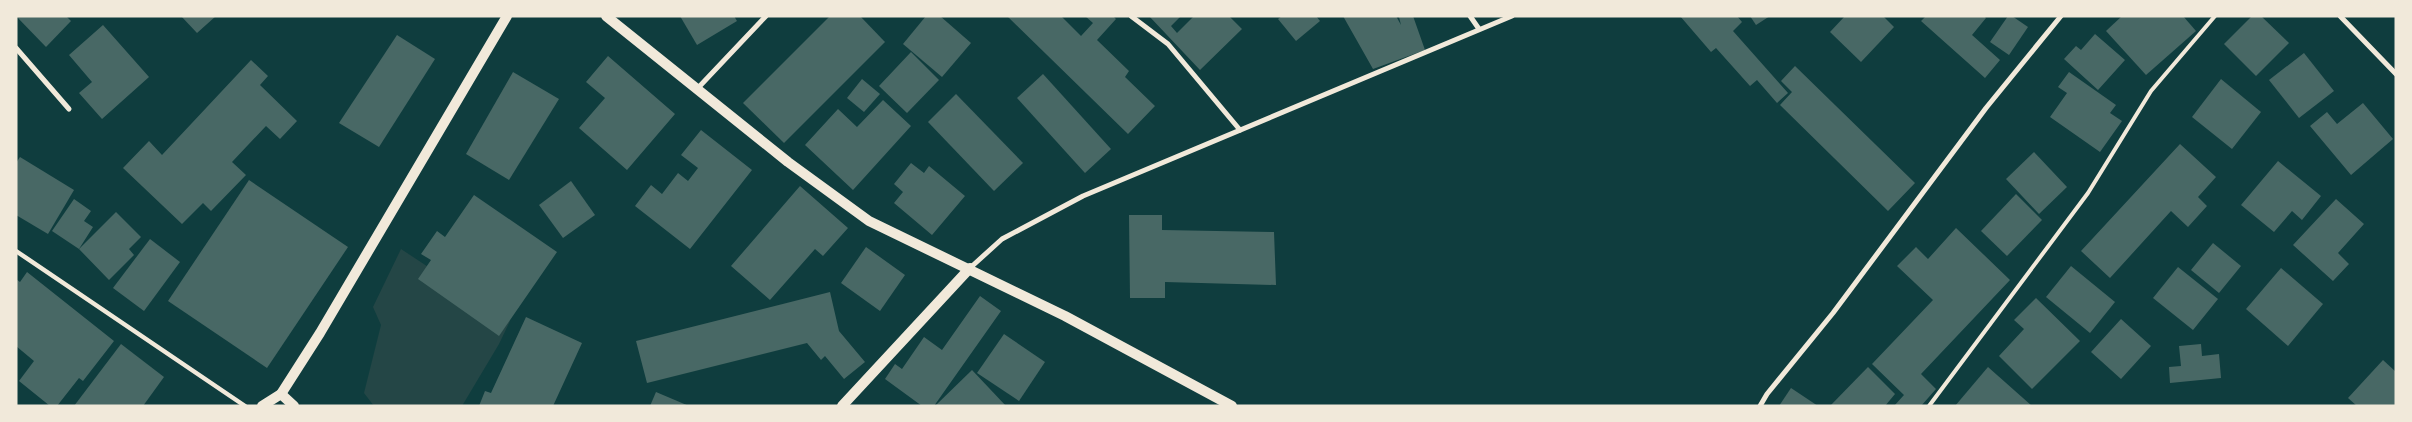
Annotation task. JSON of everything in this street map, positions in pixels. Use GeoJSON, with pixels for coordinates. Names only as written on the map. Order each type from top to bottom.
{"type":"FeatureCollection","features":[{"type":"Feature","properties":{"kind":"main road"},"geometry":{"type":"LineString","coordinates":[[262,406],[281,394],[320,333],[507,16]]}},
{"type":"Feature","properties":{"kind":"main road"},"geometry":{"type":"LineString","coordinates":[[606,16],[831,195],[869,221],[970,268],[1065,316],[1232,406]]}},
{"type":"Feature","properties":{"kind":"main road"},"geometry":{"type":"LineString","coordinates":[[842,406],[970,268]]}},
{"type":"Feature","properties":{"kind":"main road"},"geometry":{"type":"LineString","coordinates":[[281,394],[294,406]]}},
{"type":"Feature","properties":{"kind":"street"},"geometry":{"type":"LineString","coordinates":[[697,89],[766,16]]}},
{"type":"Feature","properties":{"kind":"street"},"geometry":{"type":"LineString","coordinates":[[1131,16],[1168,44],[1240,130]]}},
{"type":"Feature","properties":{"kind":"street"},"geometry":{"type":"LineString","coordinates":[[1470,16],[1478,29]]}},
{"type":"Feature","properties":{"kind":"street"},"geometry":{"type":"LineString","coordinates":[[970,268],[1002,239],[1083,196],[1512,16]]}},
{"type":"Feature","properties":{"kind":"street"},"geometry":{"type":"LineString","coordinates":[[1760,406],[1767,394],[1833,313],[1986,108],[2060,16]]}},
{"type":"Feature","properties":{"kind":"street"},"geometry":{"type":"LineString","coordinates":[[2340,16],[2396,74]]}},
{"type":"Feature","properties":{"kind":"street"},"geometry":{"type":"LineString","coordinates":[[16,48],[70,108]]}},
{"type":"Feature","properties":{"kind":"street"},"geometry":{"type":"LineString","coordinates":[[16,251],[245,406]]}},
{"type":"Feature","properties":{"kind":"lane"},"geometry":{"type":"LineString","coordinates":[[1929,406],[2088,193],[2151,91],[2215,16]]}},
{"type":"Feature","properties":{"kind":"shaded area"},"geometry":{"type":"Polygon","coordinates":[[[401,249],[510,321],[499,344],[462,406],[374,406],[364,393],[381,325],[373,307],[401,249]]]}},
{"type":"Feature","properties":{"kind":"building"},"geometry":{"type":"Polygon","coordinates":[[[16,16],[66,16],[71,21],[46,47],[16,16]]]}},
{"type":"Feature","properties":{"kind":"building"},"geometry":{"type":"Polygon","coordinates":[[[181,16],[216,16],[197,33],[181,16]]]}},
{"type":"Feature","properties":{"kind":"building"},"geometry":{"type":"Polygon","coordinates":[[[680,16],[734,16],[737,21],[697,45],[680,16]]]}},
{"type":"Feature","properties":{"kind":"building"},"geometry":{"type":"Polygon","coordinates":[[[830,16],[860,16],[885,42],[784,143],[743,103],[830,16]]]}},
{"type":"Feature","properties":{"kind":"building"},"geometry":{"type":"Polygon","coordinates":[[[926,16],[940,16],[971,43],[942,77],[903,44],[926,16]]]}},
{"type":"Feature","properties":{"kind":"building"},"geometry":{"type":"Polygon","coordinates":[[[1007,16],[1061,16],[1081,36],[1093,23],[1085,16],[1113,16],[1116,19],[1097,40],[1129,71],[1125,77],[1155,106],[1128,134],[1007,16]]]}},
{"type":"Feature","properties":{"kind":"building"},"geometry":{"type":"Polygon","coordinates":[[[1149,16],[1181,16],[1171,26],[1177,33],[1194,16],[1229,16],[1242,29],[1200,70],[1149,16]]]}},
{"type":"Feature","properties":{"kind":"building"},"geometry":{"type":"Polygon","coordinates":[[[1282,16],[1316,16],[1320,21],[1296,41],[1278,19],[1282,16]]]}},
{"type":"Feature","properties":{"kind":"building"},"geometry":{"type":"Polygon","coordinates":[[[1343,16],[1396,16],[1401,25],[1399,17],[1413,16],[1425,50],[1373,69],[1343,16]]]}},
{"type":"Feature","properties":{"kind":"building"},"geometry":{"type":"Polygon","coordinates":[[[1680,16],[1737,16],[1742,22],[1733,31],[1788,93],[1777,103],[1757,80],[1750,86],[1716,48],[1711,52],[1680,16]]]}},
{"type":"Feature","properties":{"kind":"building"},"geometry":{"type":"Polygon","coordinates":[[[1750,16],[1770,16],[1756,25],[1750,16]]]}},
{"type":"Feature","properties":{"kind":"building"},"geometry":{"type":"Polygon","coordinates":[[[1845,16],[1883,16],[1894,27],[1861,62],[1830,32],[1845,16]]]}},
{"type":"Feature","properties":{"kind":"building"},"geometry":{"type":"Polygon","coordinates":[[[1926,16],[1984,16],[1986,18],[1972,35],[2000,60],[1985,78],[1921,21],[1926,16]]]}},
{"type":"Feature","properties":{"kind":"building"},"geometry":{"type":"Polygon","coordinates":[[[2008,16],[2012,16],[2028,27],[2009,55],[1990,42],[2008,16]]]}},
{"type":"Feature","properties":{"kind":"building"},"geometry":{"type":"Polygon","coordinates":[[[2122,16],[2183,16],[2196,31],[2146,75],[2106,31],[2122,16]]]}},
{"type":"Feature","properties":{"kind":"building"},"geometry":{"type":"Polygon","coordinates":[[[2252,16],[2261,16],[2289,43],[2256,76],[2224,44],[2252,16]]]}},
{"type":"Feature","properties":{"kind":"building"},"geometry":{"type":"Polygon","coordinates":[[[103,25],[149,77],[102,119],[79,93],[92,82],[69,55],[103,25]]]}},
{"type":"Feature","properties":{"kind":"building"},"geometry":{"type":"Polygon","coordinates":[[[2095,34],[2125,60],[2098,90],[2064,59],[2076,46],[2081,50],[2095,34]]]}},
{"type":"Feature","properties":{"kind":"building"},"geometry":{"type":"Polygon","coordinates":[[[397,35],[435,59],[379,147],[339,123],[397,35]]]}},
{"type":"Feature","properties":{"kind":"building"},"geometry":{"type":"Polygon","coordinates":[[[911,52],[939,80],[907,113],[879,86],[911,52]]]}},
{"type":"Feature","properties":{"kind":"building"},"geometry":{"type":"Polygon","coordinates":[[[2304,53],[2334,91],[2299,118],[2269,80],[2304,53]]]}},
{"type":"Feature","properties":{"kind":"building"},"geometry":{"type":"Polygon","coordinates":[[[608,56],[675,114],[627,170],[579,128],[605,98],[586,82],[608,56]]]}},
{"type":"Feature","properties":{"kind":"building"},"geometry":{"type":"Polygon","coordinates":[[[251,60],[268,76],[260,85],[297,121],[280,139],[266,126],[232,162],[246,175],[211,211],[203,203],[182,224],[123,168],[149,141],[162,155],[251,60]]]}},
{"type":"Feature","properties":{"kind":"building"},"geometry":{"type":"Polygon","coordinates":[[[1795,66],[1915,183],[1888,211],[1780,105],[1792,92],[1781,81],[1795,66]]]}},
{"type":"Feature","properties":{"kind":"building"},"geometry":{"type":"Polygon","coordinates":[[[513,72],[559,99],[509,180],[466,154],[513,72]]]}},
{"type":"Feature","properties":{"kind":"building"},"geometry":{"type":"Polygon","coordinates":[[[2069,72],[2116,105],[2110,113],[2122,121],[2100,152],[2050,117],[2067,93],[2058,87],[2069,72]]]}},
{"type":"Feature","properties":{"kind":"building"},"geometry":{"type":"Polygon","coordinates":[[[1043,74],[1111,149],[1085,173],[1017,98],[1043,74]]]}},
{"type":"Feature","properties":{"kind":"building"},"geometry":{"type":"Polygon","coordinates":[[[862,79],[880,94],[864,112],[847,98],[862,79]]]}},
{"type":"Feature","properties":{"kind":"building"},"geometry":{"type":"Polygon","coordinates":[[[2221,79],[2261,112],[2232,149],[2192,117],[2221,79]]]}},
{"type":"Feature","properties":{"kind":"building"},"geometry":{"type":"Polygon","coordinates":[[[956,94],[1023,163],[994,191],[928,122],[956,94]]]}},
{"type":"Feature","properties":{"kind":"building"},"geometry":{"type":"Polygon","coordinates":[[[883,100],[911,126],[853,190],[805,145],[838,109],[857,127],[883,100]]]}},
{"type":"Feature","properties":{"kind":"building"},"geometry":{"type":"Polygon","coordinates":[[[2363,103],[2393,139],[2351,175],[2310,126],[2327,112],[2337,124],[2363,103]]]}},
{"type":"Feature","properties":{"kind":"building"},"geometry":{"type":"Polygon","coordinates":[[[701,130],[752,170],[690,249],[635,206],[651,185],[662,194],[678,173],[688,181],[698,168],[681,155],[701,130]]]}},
{"type":"Feature","properties":{"kind":"building"},"geometry":{"type":"Polygon","coordinates":[[[2180,144],[2216,177],[2198,197],[2207,206],[2188,227],[2171,211],[2110,278],[2081,251],[2180,144]]]}},
{"type":"Feature","properties":{"kind":"building"},"geometry":{"type":"Polygon","coordinates":[[[2034,152],[2067,187],[2039,214],[2006,179],[2034,152]]]}},
{"type":"Feature","properties":{"kind":"building"},"geometry":{"type":"Polygon","coordinates":[[[20,157],[74,190],[48,234],[16,215],[16,163],[20,157]]]}},
{"type":"Feature","properties":{"kind":"building"},"geometry":{"type":"Polygon","coordinates":[[[2278,161],[2321,196],[2302,220],[2292,211],[2274,232],[2241,205],[2278,161]]]}},
{"type":"Feature","properties":{"kind":"building"},"geometry":{"type":"Polygon","coordinates":[[[911,163],[924,173],[929,166],[965,196],[932,235],[894,203],[903,192],[894,184],[911,163]]]}},
{"type":"Feature","properties":{"kind":"building"},"geometry":{"type":"Polygon","coordinates":[[[249,180],[348,247],[267,368],[168,301],[249,180]]]}},
{"type":"Feature","properties":{"kind":"building"},"geometry":{"type":"Polygon","coordinates":[[[571,181],[595,215],[563,238],[539,205],[571,181]]]}},
{"type":"Feature","properties":{"kind":"building"},"geometry":{"type":"Polygon","coordinates":[[[800,186],[848,228],[823,256],[815,249],[770,300],[731,266],[800,186]]]}},
{"type":"Feature","properties":{"kind":"building"},"geometry":{"type":"Polygon","coordinates":[[[2016,194],[2042,220],[2007,256],[1981,231],[2016,194]]]}},
{"type":"Feature","properties":{"kind":"building"},"geometry":{"type":"Polygon","coordinates":[[[474,195],[557,252],[499,336],[418,279],[431,260],[421,254],[437,231],[445,237],[474,195]]]}},
{"type":"Feature","properties":{"kind":"building"},"geometry":{"type":"Polygon","coordinates":[[[74,199],[91,211],[84,221],[93,227],[79,249],[52,231],[74,199]]]}},
{"type":"Feature","properties":{"kind":"building"},"geometry":{"type":"Polygon","coordinates":[[[2336,199],[2364,224],[2338,253],[2349,264],[2333,281],[2293,245],[2336,199]]]}},
{"type":"Feature","properties":{"kind":"building"},"geometry":{"type":"Polygon","coordinates":[[[116,212],[141,237],[129,249],[134,255],[109,280],[79,249],[116,212]]]}},
{"type":"Feature","properties":{"kind":"building"},"geometry":{"type":"Polygon","coordinates":[[[1129,215],[1162,215],[1162,230],[1274,232],[1276,285],[1165,282],[1165,298],[1130,298],[1129,215]]]}},
{"type":"Feature","properties":{"kind":"building"},"geometry":{"type":"Polygon","coordinates":[[[1956,228],[2010,280],[1921,374],[1936,389],[1921,406],[1894,406],[1904,395],[1872,364],[1933,300],[1897,266],[1916,247],[1928,259],[1956,228]]]}},
{"type":"Feature","properties":{"kind":"building"},"geometry":{"type":"Polygon","coordinates":[[[150,239],[180,262],[144,311],[113,288],[150,239]]]}},
{"type":"Feature","properties":{"kind":"building"},"geometry":{"type":"Polygon","coordinates":[[[2213,243],[2241,266],[2219,293],[2191,270],[2213,243]]]}},
{"type":"Feature","properties":{"kind":"building"},"geometry":{"type":"Polygon","coordinates":[[[866,247],[905,275],[880,311],[841,283],[866,247]]]}},
{"type":"Feature","properties":{"kind":"building"},"geometry":{"type":"Polygon","coordinates":[[[2071,266],[2115,302],[2090,333],[2046,297],[2071,266]]]}},
{"type":"Feature","properties":{"kind":"building"},"geometry":{"type":"Polygon","coordinates":[[[2178,267],[2218,299],[2193,330],[2153,298],[2178,267]]]}},
{"type":"Feature","properties":{"kind":"building"},"geometry":{"type":"Polygon","coordinates":[[[2281,268],[2323,304],[2288,346],[2246,309],[2281,268]]]}},
{"type":"Feature","properties":{"kind":"building"},"geometry":{"type":"Polygon","coordinates":[[[27,272],[114,341],[83,381],[79,378],[57,406],[50,406],[19,381],[34,361],[16,346],[16,279],[20,282],[27,272]]]}},
{"type":"Feature","properties":{"kind":"building"},"geometry":{"type":"Polygon","coordinates":[[[830,292],[839,331],[865,362],[844,379],[825,356],[821,360],[807,343],[647,383],[636,341],[830,292]]]}},
{"type":"Feature","properties":{"kind":"building"},"geometry":{"type":"Polygon","coordinates":[[[980,296],[1001,311],[934,406],[922,406],[885,379],[895,364],[902,369],[924,337],[942,350],[980,296]]]}},
{"type":"Feature","properties":{"kind":"building"},"geometry":{"type":"Polygon","coordinates":[[[2036,298],[2080,341],[2032,389],[1999,356],[2024,329],[2014,320],[2036,298]]]}},
{"type":"Feature","properties":{"kind":"building"},"geometry":{"type":"Polygon","coordinates":[[[526,317],[582,343],[553,406],[479,406],[485,391],[491,393],[526,317]]]}},
{"type":"Feature","properties":{"kind":"building"},"geometry":{"type":"Polygon","coordinates":[[[2121,319],[2151,346],[2121,379],[2091,352],[2121,319]]]}},
{"type":"Feature","properties":{"kind":"building"},"geometry":{"type":"Polygon","coordinates":[[[1004,334],[1045,362],[1019,401],[977,373],[1004,334]]]}},
{"type":"Feature","properties":{"kind":"building"},"geometry":{"type":"Polygon","coordinates":[[[121,344],[164,377],[143,406],[74,406],[121,344]]]}},
{"type":"Feature","properties":{"kind":"building"},"geometry":{"type":"Polygon","coordinates":[[[2201,344],[2202,356],[2219,354],[2221,378],[2170,383],[2169,367],[2181,366],[2179,346],[2201,344]]]}},
{"type":"Feature","properties":{"kind":"building"},"geometry":{"type":"Polygon","coordinates":[[[2383,360],[2396,372],[2396,406],[2357,406],[2348,398],[2383,360]]]}},
{"type":"Feature","properties":{"kind":"building"},"geometry":{"type":"Polygon","coordinates":[[[1868,367],[1895,394],[1885,406],[1830,406],[1868,367]]]}},
{"type":"Feature","properties":{"kind":"building"},"geometry":{"type":"Polygon","coordinates":[[[1988,367],[2032,406],[1955,406],[1988,367]]]}},
{"type":"Feature","properties":{"kind":"building"},"geometry":{"type":"Polygon","coordinates":[[[972,370],[1006,406],[935,406],[972,370]]]}},
{"type":"Feature","properties":{"kind":"building"},"geometry":{"type":"Polygon","coordinates":[[[1791,388],[1818,406],[1779,406],[1791,388]]]}},
{"type":"Feature","properties":{"kind":"building"},"geometry":{"type":"Polygon","coordinates":[[[656,392],[689,406],[650,406],[656,392]]]}}]}
